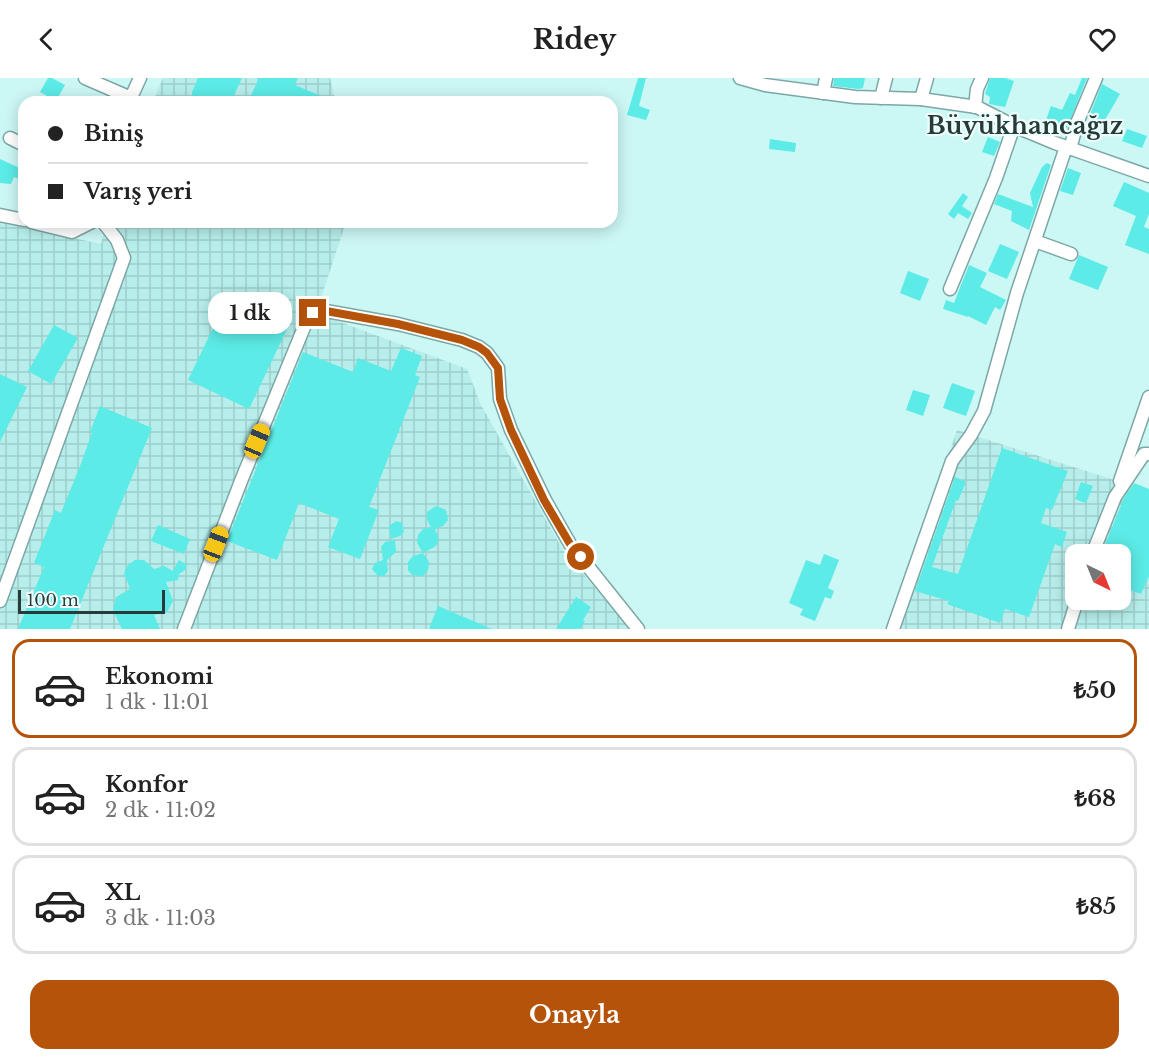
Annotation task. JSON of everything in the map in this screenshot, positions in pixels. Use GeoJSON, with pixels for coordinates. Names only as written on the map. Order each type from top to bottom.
{"type":"FeatureCollection","features":[{"type":"Feature","properties":{"kind":"street"},"geometry":{"type":"LineString","coordinates":[[85,78],[122,96]]}},
{"type":"Feature","properties":{"kind":"street"},"geometry":{"type":"LineString","coordinates":[[132,96],[140,78]]}},
{"type":"Feature","properties":{"kind":"street"},"geometry":{"type":"LineString","coordinates":[[740,78],[823,93],[921,99],[975,107],[1068,148],[1148,174]]}},
{"type":"Feature","properties":{"kind":"street"},"geometry":{"type":"LineString","coordinates":[[823,93],[826,78]]}},
{"type":"Feature","properties":{"kind":"street"},"geometry":{"type":"LineString","coordinates":[[881,98],[886,78]]}},
{"type":"Feature","properties":{"kind":"street"},"geometry":{"type":"LineString","coordinates":[[921,99],[927,78]]}},
{"type":"Feature","properties":{"kind":"street"},"geometry":{"type":"LineString","coordinates":[[975,107],[977,89],[982,78]]}},
{"type":"Feature","properties":{"kind":"street"},"geometry":{"type":"LineString","coordinates":[[893,629],[952,461],[971,435],[984,411],[1017,293],[1077,123],[1096,78]]}},
{"type":"Feature","properties":{"kind":"street"},"geometry":{"type":"LineString","coordinates":[[950,290],[996,178],[1014,126]]}},
{"type":"Feature","properties":{"kind":"street"},"geometry":{"type":"LineString","coordinates":[[10,138],[18,142]]}},
{"type":"Feature","properties":{"kind":"street"},"geometry":{"type":"LineString","coordinates":[[0,214],[18,218]]}},
{"type":"Feature","properties":{"kind":"street"},"geometry":{"type":"LineString","coordinates":[[56,228],[72,232],[80,228]]}},
{"type":"Feature","properties":{"kind":"street"},"geometry":{"type":"LineString","coordinates":[[0,601],[124,258],[117,240],[108,228]]}},
{"type":"Feature","properties":{"kind":"street"},"geometry":{"type":"LineString","coordinates":[[1035,241],[1071,254]]}},
{"type":"Feature","properties":{"kind":"street"},"geometry":{"type":"LineString","coordinates":[[184,629],[307,320],[318,311],[326,311],[398,324],[462,340],[487,353],[498,368],[500,399],[511,430],[544,500],[570,544],[638,629]]}},
{"type":"Feature","properties":{"kind":"street"},"geometry":{"type":"LineString","coordinates":[[1096,544],[1149,397]]}},
{"type":"Feature","properties":{"kind":"street"},"geometry":{"type":"LineString","coordinates":[[1115,497],[1144,454],[1149,454]]}},
{"type":"Feature","properties":{"kind":"street"},"geometry":{"type":"LineString","coordinates":[[1068,629],[1074,610]]}},
{"type":"Feature","properties":{"kind":"shaded area"},"geometry":{"type":"Polygon","coordinates":[[[163,78],[330,78],[334,96],[156,96],[163,78]]]}},
{"type":"Feature","properties":{"kind":"shaded area"},"geometry":{"type":"Polygon","coordinates":[[[0,222],[18,226],[18,228],[28,228],[101,244],[105,228],[344,228],[316,313],[467,369],[481,405],[563,550],[630,629],[0,629],[0,222]]]}},
{"type":"Feature","properties":{"kind":"shaded area"},"geometry":{"type":"Polygon","coordinates":[[[957,430],[1149,491],[1149,629],[890,629],[957,430]]]}},
{"type":"Feature","properties":{"kind":"building"},"geometry":{"type":"Polygon","coordinates":[[[48,78],[65,85],[59,96],[47,96],[40,92],[48,78]]]}},
{"type":"Feature","properties":{"kind":"building"},"geometry":{"type":"Polygon","coordinates":[[[198,78],[242,78],[234,96],[192,96],[198,78]]]}},
{"type":"Feature","properties":{"kind":"building"},"geometry":{"type":"Polygon","coordinates":[[[259,78],[298,78],[295,85],[321,96],[251,96],[259,78]]]}},
{"type":"Feature","properties":{"kind":"building"},"geometry":{"type":"Polygon","coordinates":[[[638,78],[646,78],[639,106],[650,110],[646,120],[627,115],[638,78]]]}},
{"type":"Feature","properties":{"kind":"building"},"geometry":{"type":"Polygon","coordinates":[[[834,78],[865,78],[863,88],[859,89],[833,86],[834,78]]]}},
{"type":"Feature","properties":{"kind":"building"},"geometry":{"type":"Polygon","coordinates":[[[990,78],[1005,78],[1014,81],[1005,107],[989,104],[990,97],[985,94],[990,78]]]}},
{"type":"Feature","properties":{"kind":"building"},"geometry":{"type":"Polygon","coordinates":[[[1082,78],[1087,78],[1067,128],[1046,120],[1051,106],[1062,110],[1070,93],[1075,95],[1082,78]]]}},
{"type":"Feature","properties":{"kind":"building"},"geometry":{"type":"Polygon","coordinates":[[[1102,84],[1120,94],[1102,125],[1089,117],[1102,84]]]}},
{"type":"Feature","properties":{"kind":"building"},"geometry":{"type":"Polygon","coordinates":[[[1127,129],[1147,136],[1142,148],[1122,141],[1127,129]]]}},
{"type":"Feature","properties":{"kind":"building"},"geometry":{"type":"Polygon","coordinates":[[[988,137],[1000,142],[994,156],[982,152],[988,137]]]}},
{"type":"Feature","properties":{"kind":"building"},"geometry":{"type":"Polygon","coordinates":[[[770,139],[796,143],[795,152],[769,149],[770,139]]]}},
{"type":"Feature","properties":{"kind":"building"},"geometry":{"type":"Polygon","coordinates":[[[0,159],[18,167],[18,179],[14,177],[11,184],[0,183],[0,159]]]}},
{"type":"Feature","properties":{"kind":"building"},"geometry":{"type":"Polygon","coordinates":[[[1047,163],[1051,165],[1029,230],[1011,221],[1012,211],[994,204],[998,194],[1033,207],[1030,193],[1042,167],[1047,163]]]}},
{"type":"Feature","properties":{"kind":"building"},"geometry":{"type":"Polygon","coordinates":[[[1068,168],[1081,173],[1073,195],[1060,191],[1068,168]]]}},
{"type":"Feature","properties":{"kind":"building"},"geometry":{"type":"Polygon","coordinates":[[[1124,182],[1149,193],[1149,214],[1144,227],[1149,229],[1149,254],[1125,245],[1136,216],[1113,206],[1124,182]]]}},
{"type":"Feature","properties":{"kind":"building"},"geometry":{"type":"Polygon","coordinates":[[[963,193],[968,197],[962,206],[972,213],[968,219],[958,213],[954,219],[948,214],[963,193]]]}},
{"type":"Feature","properties":{"kind":"building"},"geometry":{"type":"Polygon","coordinates":[[[1000,244],[1019,252],[1007,279],[988,271],[1000,244]]]}},
{"type":"Feature","properties":{"kind":"building"},"geometry":{"type":"Polygon","coordinates":[[[1079,255],[1108,267],[1098,290],[1069,279],[1079,255]]]}},
{"type":"Feature","properties":{"kind":"building"},"geometry":{"type":"Polygon","coordinates":[[[969,265],[987,273],[980,287],[1006,300],[1000,310],[995,307],[986,325],[968,316],[943,309],[946,300],[954,303],[969,265]]]}},
{"type":"Feature","properties":{"kind":"building"},"geometry":{"type":"Polygon","coordinates":[[[908,271],[929,279],[920,301],[900,293],[908,271]]]}},
{"type":"Feature","properties":{"kind":"building"},"geometry":{"type":"Polygon","coordinates":[[[227,299],[288,327],[249,409],[188,380],[227,299]]]}},
{"type":"Feature","properties":{"kind":"building"},"geometry":{"type":"Polygon","coordinates":[[[54,325],[78,338],[51,384],[28,371],[54,325]]]}},
{"type":"Feature","properties":{"kind":"building"},"geometry":{"type":"Polygon","coordinates":[[[401,348],[422,356],[415,375],[420,377],[369,507],[379,510],[360,559],[328,547],[339,519],[299,503],[277,560],[227,541],[303,352],[353,372],[358,358],[391,371],[401,348]]]}},
{"type":"Feature","properties":{"kind":"building"},"geometry":{"type":"Polygon","coordinates":[[[0,374],[27,387],[0,442],[0,374]]]}},
{"type":"Feature","properties":{"kind":"building"},"geometry":{"type":"Polygon","coordinates":[[[952,383],[975,391],[966,416],[943,408],[952,383]]]}},
{"type":"Feature","properties":{"kind":"building"},"geometry":{"type":"Polygon","coordinates":[[[913,390],[930,395],[923,416],[906,410],[913,390]]]}},
{"type":"Feature","properties":{"kind":"building"},"geometry":{"type":"Polygon","coordinates":[[[100,406],[152,428],[70,629],[18,629],[44,567],[34,563],[55,510],[61,513],[100,406]]]}},
{"type":"Feature","properties":{"kind":"building"},"geometry":{"type":"Polygon","coordinates":[[[1002,448],[1068,471],[1052,510],[1046,508],[1041,523],[1067,532],[1062,547],[1055,544],[1029,617],[1005,609],[1000,623],[947,604],[949,601],[915,591],[955,477],[966,482],[958,501],[956,500],[932,567],[958,574],[1002,448]]]}},
{"type":"Feature","properties":{"kind":"building"},"geometry":{"type":"Polygon","coordinates":[[[1081,482],[1093,486],[1086,503],[1075,499],[1081,482]]]}},
{"type":"Feature","properties":{"kind":"building"},"geometry":{"type":"Polygon","coordinates":[[[1134,483],[1149,489],[1149,576],[1141,594],[1131,590],[1131,544],[1105,544],[1124,498],[1134,483]]]}},
{"type":"Feature","properties":{"kind":"building"},"geometry":{"type":"Polygon","coordinates":[[[436,506],[446,510],[448,520],[443,526],[435,529],[439,539],[436,546],[423,553],[417,543],[418,535],[423,529],[431,527],[427,520],[427,512],[436,506]]]}},
{"type":"Feature","properties":{"kind":"building"},"geometry":{"type":"Polygon","coordinates":[[[396,521],[402,523],[404,532],[391,539],[389,526],[396,521]]]}},
{"type":"Feature","properties":{"kind":"building"},"geometry":{"type":"Polygon","coordinates":[[[158,525],[190,539],[184,554],[151,541],[158,525]]]}},
{"type":"Feature","properties":{"kind":"building"},"geometry":{"type":"Polygon","coordinates":[[[395,540],[396,552],[387,560],[388,571],[384,576],[378,576],[372,569],[375,563],[383,560],[381,547],[385,542],[395,540]]]}},
{"type":"Feature","properties":{"kind":"building"},"geometry":{"type":"Polygon","coordinates":[[[423,553],[429,562],[428,570],[423,576],[412,575],[408,570],[408,562],[413,556],[423,553]]]}},
{"type":"Feature","properties":{"kind":"building"},"geometry":{"type":"Polygon","coordinates":[[[824,554],[839,560],[828,588],[834,591],[831,599],[825,597],[815,621],[800,615],[803,609],[789,603],[806,560],[820,565],[824,554]]]}},
{"type":"Feature","properties":{"kind":"building"},"geometry":{"type":"Polygon","coordinates":[[[135,560],[144,560],[154,569],[164,566],[173,571],[179,560],[187,565],[185,570],[179,574],[178,580],[166,582],[173,601],[167,612],[154,615],[160,629],[122,629],[113,610],[116,597],[130,589],[124,573],[128,565],[135,560]]]}},
{"type":"Feature","properties":{"kind":"building"},"geometry":{"type":"Polygon","coordinates":[[[576,597],[591,607],[580,629],[556,629],[576,597]]]}},
{"type":"Feature","properties":{"kind":"building"},"geometry":{"type":"Polygon","coordinates":[[[438,606],[492,629],[429,629],[438,606]]]}},
{"type":"Feature","properties":{"kind":"district","name":"Büyükhancağız"},"geometry":{"type":"Point","coordinates":[1025,126]}},
{"type":"Feature","properties":{"kind":"route"},"geometry":{"type":"LineString","coordinates":[[313,313],[326,311],[398,324],[462,340],[487,353],[498,368],[500,399],[511,430],[544,500],[570,544],[581,557]]}}]}
